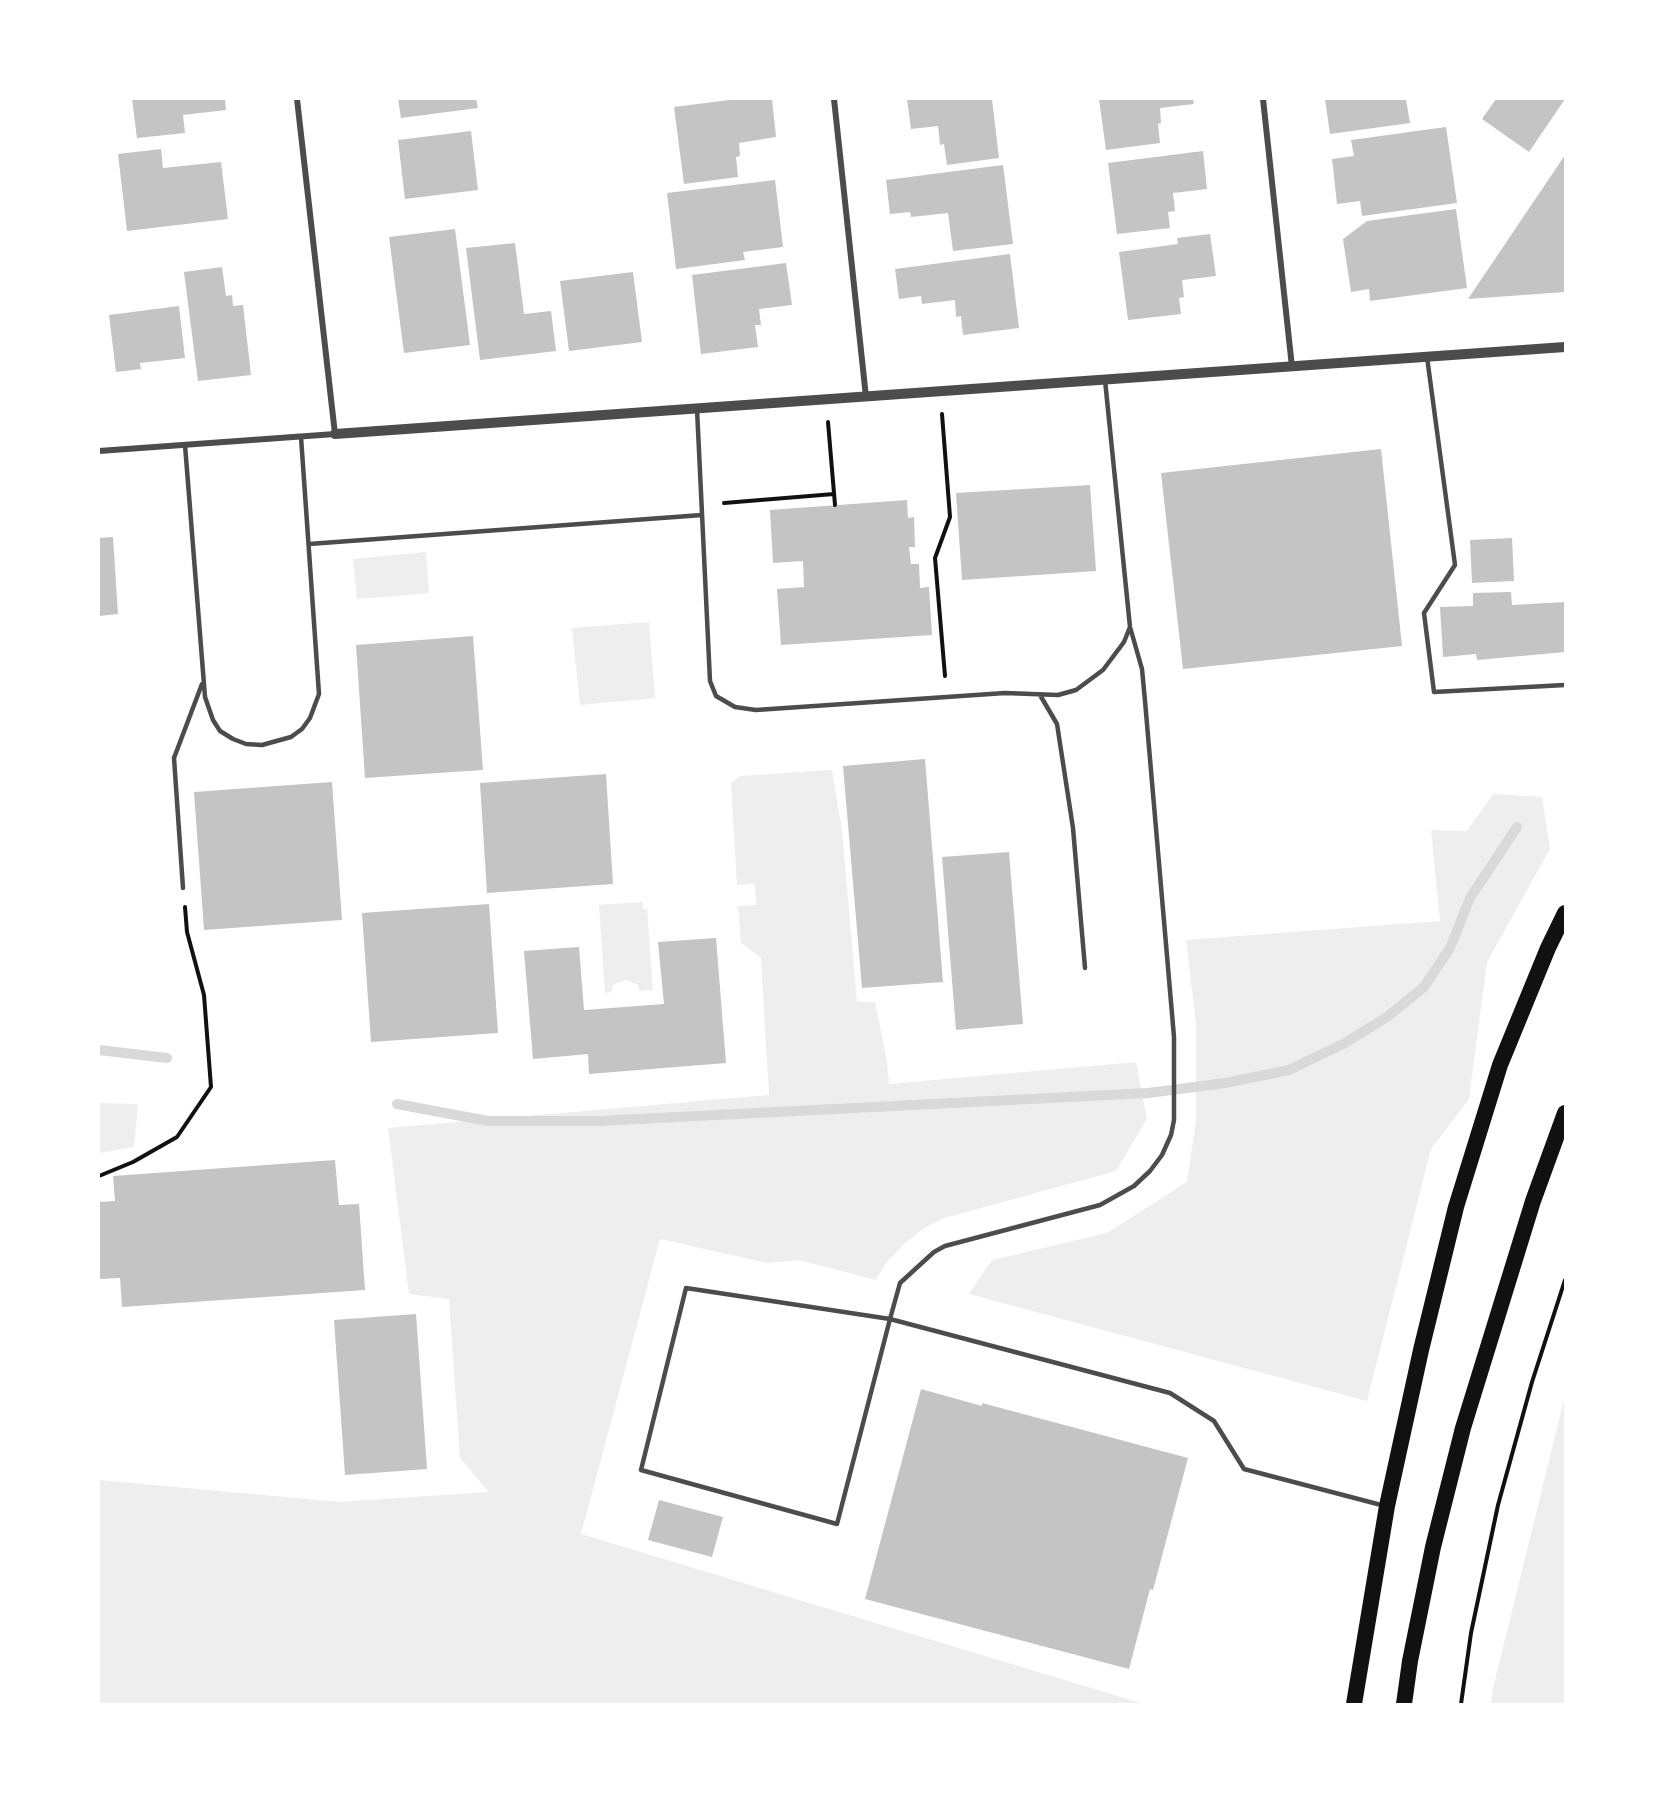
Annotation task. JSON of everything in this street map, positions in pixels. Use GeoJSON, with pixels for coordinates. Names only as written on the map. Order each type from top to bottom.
{"type":"FeatureCollection","features":[{"type":"Feature","properties":{"kind":"highway"},"geometry":{"type":"LineString","coordinates":[[1354,1704],[1387,1506],[1421,1350],[1456,1207],[1500,1065],[1548,948],[1565,914]]}},
{"type":"Feature","properties":{"kind":"highway"},"geometry":{"type":"LineString","coordinates":[[1404,1704],[1410,1660],[1433,1547],[1463,1428],[1533,1201],[1565,1113]]}},
{"type":"Feature","properties":{"kind":"street"},"geometry":{"type":"LineString","coordinates":[[297,99],[335,434]]}},
{"type":"Feature","properties":{"kind":"street"},"geometry":{"type":"LineString","coordinates":[[834,99],[866,397]]}},
{"type":"Feature","properties":{"kind":"street"},"geometry":{"type":"LineString","coordinates":[[1263,99],[1292,367]]}},
{"type":"Feature","properties":{"kind":"street"},"geometry":{"type":"LineString","coordinates":[[99,451],[1565,347]]}},
{"type":"Feature","properties":{"kind":"lane"},"geometry":{"type":"LineString","coordinates":[[1427,357],[1455,565],[1424,613],[1434,692],[1565,684]]}},
{"type":"Feature","properties":{"kind":"lane"},"geometry":{"type":"LineString","coordinates":[[1105,380],[1130,627],[1142,669],[1172,1011],[1174,1120],[1171,1135],[1162,1155],[1150,1171],[1116,1197],[1082,1212],[945,1246],[934,1252],[900,1283],[890,1319],[837,1524],[641,1470],[686,1288],[890,1319],[1170,1393],[1214,1421],[1244,1469],[1387,1506]]}},
{"type":"Feature","properties":{"kind":"lane"},"geometry":{"type":"LineString","coordinates":[[697,409],[710,681],[716,696],[735,707],[756,710],[1005,693],[1058,695],[1076,690],[1090,682],[1114,656],[1124,642],[1130,627]]}},
{"type":"Feature","properties":{"kind":"lane"},"geometry":{"type":"LineString","coordinates":[[185,446],[202,684],[208,708],[220,731],[232,740],[262,745],[291,737],[302,729],[313,712],[319,694],[301,437]]}},
{"type":"Feature","properties":{"kind":"lane"},"geometry":{"type":"LineString","coordinates":[[309,544],[702,515]]}},
{"type":"Feature","properties":{"kind":"lane"},"geometry":{"type":"LineString","coordinates":[[183,888],[174,758],[202,684]]}},
{"type":"Feature","properties":{"kind":"lane"},"geometry":{"type":"LineString","coordinates":[[1041,695],[1057,724],[1073,828],[1085,968]]}},
{"type":"Feature","properties":{"kind":"path"},"geometry":{"type":"LineString","coordinates":[[941,392],[950,517],[935,558],[946,697]]}},
{"type":"Feature","properties":{"kind":"path"},"geometry":{"type":"LineString","coordinates":[[826,400],[835,505]]}},
{"type":"Feature","properties":{"kind":"path"},"geometry":{"type":"LineString","coordinates":[[701,505],[834,494]]}},
{"type":"Feature","properties":{"kind":"path"},"geometry":{"type":"LineString","coordinates":[[99,1176],[133,1162],[177,1137],[211,1087],[204,995],[187,932],[183,888]]}},
{"type":"Feature","properties":{"kind":"path"},"geometry":{"type":"LineString","coordinates":[[1461,1704],[1471,1633],[1498,1505],[1532,1382],[1565,1280]]}},
{"type":"Feature","properties":{"kind":"shaded area"},"geometry":{"type":"Polygon","coordinates":[[[426,552],[429,593],[357,599],[353,559],[426,552]]]}},
{"type":"Feature","properties":{"kind":"shaded area"},"geometry":{"type":"Polygon","coordinates":[[[649,622],[655,698],[580,705],[572,628],[649,622]]]}},
{"type":"Feature","properties":{"kind":"shaded area"},"geometry":{"type":"Polygon","coordinates":[[[832,770],[842,830],[857,1002],[875,1002],[887,1061],[889,1084],[1136,1062],[1147,1119],[1116,1171],[941,1219],[905,1243],[886,1263],[876,1280],[799,1260],[767,1263],[660,1239],[581,1534],[1144,1704],[99,1704],[99,1480],[340,1502],[489,1492],[460,1458],[449,1299],[409,1294],[388,1128],[769,1095],[761,958],[741,943],[738,906],[756,905],[755,884],[737,885],[731,783],[740,776],[832,770]]]}},
{"type":"Feature","properties":{"kind":"shaded area"},"geometry":{"type":"Polygon","coordinates":[[[1493,794],[1542,797],[1550,849],[1487,962],[1469,1099],[1431,1149],[1367,1401],[969,1294],[992,1260],[1107,1233],[1187,1182],[1196,1121],[1196,1024],[1186,940],[1440,921],[1431,830],[1467,831],[1493,794]]]}},
{"type":"Feature","properties":{"kind":"shaded area"},"geometry":{"type":"Polygon","coordinates":[[[643,902],[643,909],[647,909],[653,990],[639,991],[638,985],[626,980],[615,984],[612,992],[605,993],[599,905],[643,902]]]}},
{"type":"Feature","properties":{"kind":"shaded area"},"geometry":{"type":"Polygon","coordinates":[[[99,1103],[138,1104],[134,1147],[99,1153],[99,1103]]]}},
{"type":"Feature","properties":{"kind":"shaded area"},"geometry":{"type":"Polygon","coordinates":[[[1565,1396],[1565,1704],[1491,1704],[1493,1688],[1565,1396]]]}},
{"type":"Feature","properties":{"kind":"building"},"geometry":{"type":"Polygon","coordinates":[[[132,99],[225,99],[226,110],[183,115],[185,133],[137,138],[132,99]]]}},
{"type":"Feature","properties":{"kind":"building"},"geometry":{"type":"Polygon","coordinates":[[[398,99],[476,99],[478,108],[401,118],[398,99]]]}},
{"type":"Feature","properties":{"kind":"building"},"geometry":{"type":"Polygon","coordinates":[[[737,99],[772,99],[776,137],[739,143],[740,156],[736,157],[738,177],[684,184],[674,107],[737,99]]]}},
{"type":"Feature","properties":{"kind":"building"},"geometry":{"type":"Polygon","coordinates":[[[907,99],[992,99],[999,158],[947,165],[944,144],[940,145],[938,126],[911,129],[907,99]]]}},
{"type":"Feature","properties":{"kind":"building"},"geometry":{"type":"Polygon","coordinates":[[[1099,99],[1193,99],[1194,104],[1160,108],[1161,123],[1158,124],[1160,143],[1106,150],[1099,99]]]}},
{"type":"Feature","properties":{"kind":"building"},"geometry":{"type":"Polygon","coordinates":[[[1325,99],[1406,99],[1410,123],[1330,134],[1325,99]]]}},
{"type":"Feature","properties":{"kind":"building"},"geometry":{"type":"Polygon","coordinates":[[[1496,99],[1565,99],[1529,152],[1482,119],[1496,99]]]}},
{"type":"Feature","properties":{"kind":"building"},"geometry":{"type":"Polygon","coordinates":[[[1446,127],[1457,203],[1362,216],[1360,201],[1337,204],[1332,159],[1354,156],[1351,140],[1446,127]]]}},
{"type":"Feature","properties":{"kind":"building"},"geometry":{"type":"Polygon","coordinates":[[[471,131],[478,190],[405,199],[398,140],[471,131]]]}},
{"type":"Feature","properties":{"kind":"building"},"geometry":{"type":"Polygon","coordinates":[[[161,149],[163,168],[221,162],[228,219],[127,231],[118,154],[161,149]]]}},
{"type":"Feature","properties":{"kind":"building"},"geometry":{"type":"Polygon","coordinates":[[[1203,151],[1207,189],[1173,193],[1175,211],[1168,212],[1170,228],[1117,234],[1108,163],[1203,151]]]}},
{"type":"Feature","properties":{"kind":"building"},"geometry":{"type":"Polygon","coordinates":[[[1565,155],[1565,292],[1468,299],[1565,155]]]}},
{"type":"Feature","properties":{"kind":"building"},"geometry":{"type":"Polygon","coordinates":[[[1003,165],[1013,244],[953,251],[948,213],[911,217],[910,212],[890,214],[886,180],[1003,165]]]}},
{"type":"Feature","properties":{"kind":"building"},"geometry":{"type":"Polygon","coordinates":[[[775,180],[783,247],[743,252],[745,260],[676,269],[667,193],[775,180]]]}},
{"type":"Feature","properties":{"kind":"building"},"geometry":{"type":"Polygon","coordinates":[[[1456,209],[1467,288],[1370,301],[1369,289],[1351,292],[1343,239],[1367,221],[1456,209]]]}},
{"type":"Feature","properties":{"kind":"building"},"geometry":{"type":"Polygon","coordinates":[[[455,229],[470,345],[404,353],[389,237],[455,229]]]}},
{"type":"Feature","properties":{"kind":"building"},"geometry":{"type":"Polygon","coordinates":[[[1210,234],[1216,276],[1182,280],[1184,297],[1179,298],[1181,314],[1128,320],[1119,252],[1178,244],[1177,238],[1210,234]]]}},
{"type":"Feature","properties":{"kind":"building"},"geometry":{"type":"Polygon","coordinates":[[[515,243],[524,314],[551,311],[556,351],[480,360],[466,248],[515,243]]]}},
{"type":"Feature","properties":{"kind":"building"},"geometry":{"type":"Polygon","coordinates":[[[1010,254],[1019,328],[963,335],[961,316],[956,317],[955,300],[922,304],[921,296],[899,299],[895,269],[1010,254]]]}},
{"type":"Feature","properties":{"kind":"building"},"geometry":{"type":"Polygon","coordinates":[[[786,263],[792,305],[759,309],[761,325],[755,325],[758,347],[701,354],[692,275],[786,263]]]}},
{"type":"Feature","properties":{"kind":"building"},"geometry":{"type":"Polygon","coordinates":[[[222,267],[226,296],[232,295],[233,306],[243,305],[251,375],[198,381],[184,272],[222,267]]]}},
{"type":"Feature","properties":{"kind":"building"},"geometry":{"type":"Polygon","coordinates":[[[633,272],[642,342],[569,351],[560,281],[633,272]]]}},
{"type":"Feature","properties":{"kind":"building"},"geometry":{"type":"Polygon","coordinates":[[[179,306],[185,358],[140,363],[141,369],[116,372],[109,315],[179,306]]]}},
{"type":"Feature","properties":{"kind":"building"},"geometry":{"type":"Polygon","coordinates":[[[1381,449],[1402,646],[1183,669],[1161,473],[1381,449]]]}},
{"type":"Feature","properties":{"kind":"building"},"geometry":{"type":"Polygon","coordinates":[[[1090,485],[1096,571],[962,580],[956,493],[1090,485]]]}},
{"type":"Feature","properties":{"kind":"building"},"geometry":{"type":"Polygon","coordinates":[[[907,500],[908,518],[914,517],[915,547],[909,547],[911,564],[919,564],[920,588],[929,587],[932,635],[781,645],[777,589],[804,587],[803,561],[773,563],[770,510],[907,500]]]}},
{"type":"Feature","properties":{"kind":"building"},"geometry":{"type":"Polygon","coordinates":[[[113,537],[118,614],[99,616],[99,538],[113,537]]]}},
{"type":"Feature","properties":{"kind":"building"},"geometry":{"type":"Polygon","coordinates":[[[1512,538],[1514,581],[1472,583],[1470,540],[1512,538]]]}},
{"type":"Feature","properties":{"kind":"building"},"geometry":{"type":"Polygon","coordinates":[[[1511,592],[1512,605],[1565,602],[1565,652],[1477,660],[1476,654],[1443,657],[1440,607],[1473,606],[1473,593],[1511,592]]]}},
{"type":"Feature","properties":{"kind":"building"},"geometry":{"type":"Polygon","coordinates":[[[473,636],[483,770],[365,778],[356,645],[473,636]]]}},
{"type":"Feature","properties":{"kind":"building"},"geometry":{"type":"Polygon","coordinates":[[[925,759],[943,982],[862,988],[843,766],[925,759]]]}},
{"type":"Feature","properties":{"kind":"building"},"geometry":{"type":"Polygon","coordinates":[[[606,774],[613,884],[487,893],[480,783],[606,774]]]}},
{"type":"Feature","properties":{"kind":"building"},"geometry":{"type":"Polygon","coordinates":[[[332,782],[342,920],[204,930],[194,792],[332,782]]]}},
{"type":"Feature","properties":{"kind":"building"},"geometry":{"type":"Polygon","coordinates":[[[1009,852],[1023,1024],[956,1030],[942,857],[1009,852]]]}},
{"type":"Feature","properties":{"kind":"building"},"geometry":{"type":"Polygon","coordinates":[[[489,904],[498,1033],[371,1042],[362,913],[489,904]]]}},
{"type":"Feature","properties":{"kind":"building"},"geometry":{"type":"Polygon","coordinates":[[[716,938],[726,1063],[589,1074],[588,1054],[533,1059],[524,951],[579,947],[584,1010],[664,1004],[658,942],[716,938]]]}},
{"type":"Feature","properties":{"kind":"building"},"geometry":{"type":"Polygon","coordinates":[[[335,1160],[339,1205],[359,1204],[365,1290],[122,1307],[120,1278],[99,1279],[99,1202],[115,1201],[113,1176],[335,1160]]]}},
{"type":"Feature","properties":{"kind":"building"},"geometry":{"type":"Polygon","coordinates":[[[416,1314],[427,1469],[345,1475],[334,1320],[416,1314]]]}},
{"type":"Feature","properties":{"kind":"building"},"geometry":{"type":"Polygon","coordinates":[[[921,1389],[1188,1458],[1153,1590],[1150,1589],[1129,1669],[865,1599],[921,1389]]]}},
{"type":"Feature","properties":{"kind":"building"},"geometry":{"type":"Polygon","coordinates":[[[659,1500],[723,1517],[712,1557],[648,1540],[659,1500]]]}},
{"type":"Feature","properties":{"kind":"waterway"},"geometry":{"type":"LineString","coordinates":[[397,1104],[488,1121],[599,1121],[1148,1093],[1225,1083],[1289,1070],[1345,1043],[1387,1017],[1424,987],[1450,948],[1470,898],[1517,827]]}},
{"type":"Feature","properties":{"kind":"waterway"},"geometry":{"type":"LineString","coordinates":[[99,1050],[167,1058]]}}]}
